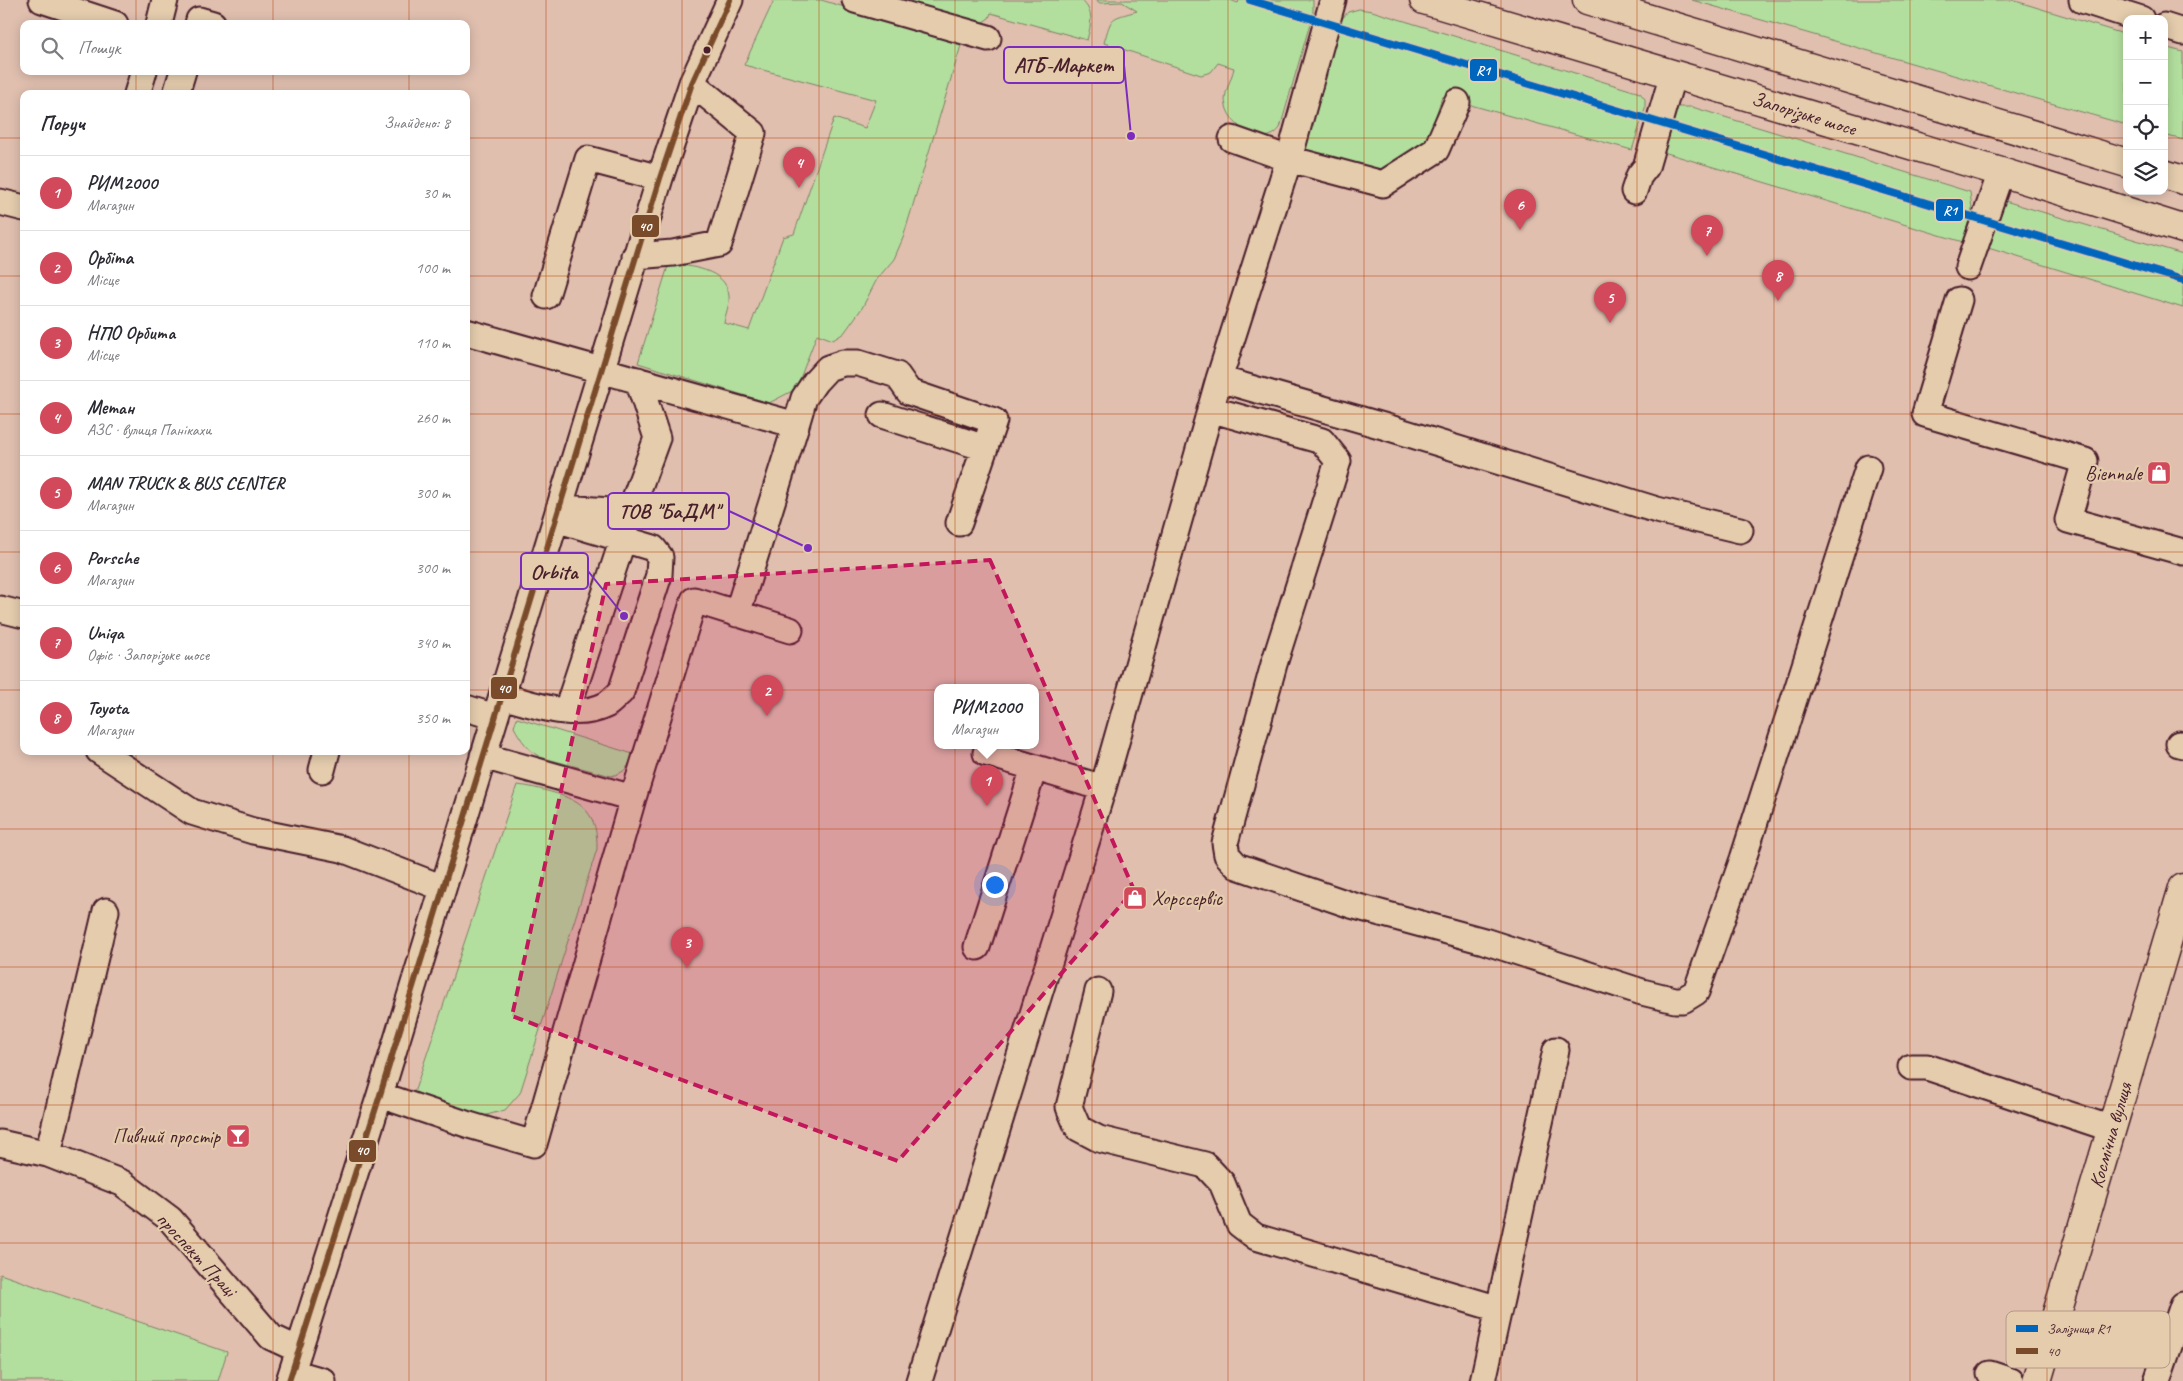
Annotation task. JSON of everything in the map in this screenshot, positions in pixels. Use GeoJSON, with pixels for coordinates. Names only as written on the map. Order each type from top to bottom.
{"type":"FeatureCollection","features":[{"type":"Feature","properties":{"kind":"main road","name":"Запорізьке шосе"},"geometry":{"type":"LineString","coordinates":[[1424,0],[2001,172],[2183,229]]}},
{"type":"Feature","properties":{"kind":"main road"},"geometry":{"type":"LineString","coordinates":[[1587,0],[2123,162]]}},
{"type":"Feature","properties":{"kind":"main road"},"geometry":{"type":"LineString","coordinates":[[2168,175],[2183,180]]}},
{"type":"Feature","properties":{"kind":"main road","name":"Космічна вулиця"},"geometry":{"type":"LineString","coordinates":[[2058,1311],[2183,888]]}},
{"type":"Feature","properties":{"kind":"main road","name":"Космічна вулиця"},"geometry":{"type":"LineString","coordinates":[[2037,1381],[2041,1368]]}},
{"type":"Feature","properties":{"kind":"street"},"geometry":{"type":"LineString","coordinates":[[42,0],[103,20]]}},
{"type":"Feature","properties":{"kind":"street"},"geometry":{"type":"LineString","coordinates":[[160,20],[165,0]]}},
{"type":"Feature","properties":{"kind":"street"},"geometry":{"type":"LineString","coordinates":[[293,1368],[380,1095],[635,256],[692,84],[730,0]]}},
{"type":"Feature","properties":{"kind":"street"},"geometry":{"type":"LineString","coordinates":[[855,0],[988,38]]}},
{"type":"Feature","properties":{"kind":"street"},"geometry":{"type":"LineString","coordinates":[[919,1381],[1104,788],[1219,378],[1289,159],[1333,0]]}},
{"type":"Feature","properties":{"kind":"street"},"geometry":{"type":"LineString","coordinates":[[2094,2],[2130,15]]}},
{"type":"Feature","properties":{"kind":"street"},"geometry":{"type":"LineString","coordinates":[[2168,27],[2183,32]]}},
{"type":"Feature","properties":{"kind":"street"},"geometry":{"type":"LineString","coordinates":[[1634,191],[1639,176],[1646,167],[1673,74]]}},
{"type":"Feature","properties":{"kind":"street"},"geometry":{"type":"LineString","coordinates":[[138,90],[143,75]]}},
{"type":"Feature","properties":{"kind":"street"},"geometry":{"type":"LineString","coordinates":[[177,90],[182,75]]}},
{"type":"Feature","properties":{"kind":"street"},"geometry":{"type":"LineString","coordinates":[[635,256],[673,253],[719,244],[753,133],[692,84]]}},
{"type":"Feature","properties":{"kind":"street"},"geometry":{"type":"LineString","coordinates":[[1232,139],[1289,159],[1383,184],[1436,150],[1457,102]]}},
{"type":"Feature","properties":{"kind":"street"},"geometry":{"type":"LineString","coordinates":[[546,296],[588,159],[660,178]]}},
{"type":"Feature","properties":{"kind":"street"},"geometry":{"type":"LineString","coordinates":[[1968,267],[2001,172]]}},
{"type":"Feature","properties":{"kind":"street"},"geometry":{"type":"LineString","coordinates":[[0,202],[20,207]]}},
{"type":"Feature","properties":{"kind":"street"},"geometry":{"type":"LineString","coordinates":[[1959,300],[1925,414],[2085,461],[2068,520],[2183,552]]}},
{"type":"Feature","properties":{"kind":"street"},"geometry":{"type":"LineString","coordinates":[[470,333],[796,425]]}},
{"type":"Feature","properties":{"kind":"street"},"geometry":{"type":"LineString","coordinates":[[737,614],[804,398],[828,368],[843,363],[858,363],[897,375],[909,392],[994,421],[959,523]]}},
{"type":"Feature","properties":{"kind":"street"},"geometry":{"type":"LineString","coordinates":[[1219,378],[1657,510],[1740,530]]}},
{"type":"Feature","properties":{"kind":"street"},"geometry":{"type":"LineString","coordinates":[[558,514],[630,512],[657,438],[638,380]]}},
{"type":"Feature","properties":{"kind":"street"},"geometry":{"type":"LineString","coordinates":[[1210,409],[1322,442],[1338,461],[1274,664],[1225,843],[1226,855],[1237,866],[1350,905],[1484,941],[1642,992],[1674,1000],[1683,1000],[1696,992],[1743,859],[1868,468]]}},
{"type":"Feature","properties":{"kind":"street"},"geometry":{"type":"LineString","coordinates":[[882,415],[985,448]]}},
{"type":"Feature","properties":{"kind":"street"},"geometry":{"type":"LineString","coordinates":[[470,708],[498,706],[582,711],[606,705],[621,692],[659,575],[660,556],[653,548],[623,539],[558,514]]}},
{"type":"Feature","properties":{"kind":"street"},"geometry":{"type":"LineString","coordinates":[[567,710],[623,539]]}},
{"type":"Feature","properties":{"kind":"street"},"geometry":{"type":"LineString","coordinates":[[380,1095],[469,1125],[534,1144],[633,798],[694,600],[790,630]]}},
{"type":"Feature","properties":{"kind":"street"},"geometry":{"type":"LineString","coordinates":[[0,609],[20,614]]}},
{"type":"Feature","properties":{"kind":"street"},"geometry":{"type":"LineString","coordinates":[[986,753],[1104,788]]}},
{"type":"Feature","properties":{"kind":"street"},"geometry":{"type":"LineString","coordinates":[[105,755],[192,812],[253,831],[342,849],[443,888]]}},
{"type":"Feature","properties":{"kind":"street"},"geometry":{"type":"LineString","coordinates":[[483,756],[633,798]]}},
{"type":"Feature","properties":{"kind":"street"},"geometry":{"type":"LineString","coordinates":[[977,947],[1034,768]]}},
{"type":"Feature","properties":{"kind":"street"},"geometry":{"type":"LineString","coordinates":[[48,1154],[106,912]]}},
{"type":"Feature","properties":{"kind":"street"},"geometry":{"type":"LineString","coordinates":[[1098,991],[1069,1106],[1078,1128],[1099,1139],[1205,1165],[1222,1183],[1239,1224],[1256,1237],[1499,1309]]}},
{"type":"Feature","properties":{"kind":"street"},"geometry":{"type":"LineString","coordinates":[[1483,1381],[1556,1050]]}},
{"type":"Feature","properties":{"kind":"street"},"geometry":{"type":"LineString","coordinates":[[1911,1067],[1927,1067],[2112,1129]]}},
{"type":"Feature","properties":{"kind":"street","name":"проспект Праці"},"geometry":{"type":"LineString","coordinates":[[0,1143],[48,1154],[122,1183],[170,1219],[271,1337],[293,1368],[323,1381]]}},
{"type":"Feature","properties":{"kind":"street"},"geometry":{"type":"LineString","coordinates":[[2170,1344],[2183,1306]]}},
{"type":"Feature","properties":{"kind":"street"},"geometry":{"type":"LineString","coordinates":[[2157,1381],[2162,1368]]}},
{"type":"Feature","properties":{"kind":"highlighted area"},"geometry":{"type":"Polygon","coordinates":[[[990,560],[1134,890],[898,1161],[512,1016],[606,584],[990,560]]]}},
{"type":"Feature","properties":{"kind":"green space"},"geometry":{"type":"Polygon","coordinates":[[[774,0],[821,0],[962,42],[903,238],[894,259],[877,279],[862,308],[844,333],[833,340],[817,334],[796,389],[769,403],[638,363],[669,263],[706,270],[714,274],[726,287],[729,296],[724,323],[749,330],[783,237],[794,234],[834,118],[865,128],[876,100],[744,65],[774,0]]]}},
{"type":"Feature","properties":{"kind":"green space"},"geometry":{"type":"Polygon","coordinates":[[[895,0],[1081,0],[1088,9],[1091,23],[1087,40],[991,13],[989,18],[980,24],[895,0]]]}},
{"type":"Feature","properties":{"kind":"green space"},"geometry":{"type":"Polygon","coordinates":[[[1096,0],[1230,0],[1238,3],[1239,0],[1313,0],[1313,13],[1280,128],[1266,137],[1257,136],[1241,128],[1234,121],[1226,106],[1225,97],[1234,68],[1218,63],[1211,72],[1201,75],[1104,43],[1113,20],[1122,15],[1137,11],[1122,2],[1100,3],[1096,0]]]}},
{"type":"Feature","properties":{"kind":"green space"},"geometry":{"type":"Polygon","coordinates":[[[1692,0],[2012,0],[2123,34],[2123,124],[1692,0]]]}},
{"type":"Feature","properties":{"kind":"green space"},"geometry":{"type":"Polygon","coordinates":[[[1359,9],[1372,11],[1640,93],[1645,99],[1645,109],[1632,150],[1442,97],[1422,159],[1407,176],[1296,152],[1339,22],[1348,12],[1359,9]]]}},
{"type":"Feature","properties":{"kind":"green space"},"geometry":{"type":"Polygon","coordinates":[[[2168,48],[2183,52],[2183,140],[2168,136],[2168,48]]]}},
{"type":"Feature","properties":{"kind":"green space"},"geometry":{"type":"Polygon","coordinates":[[[1676,107],[1692,107],[1970,192],[1972,209],[1963,242],[1660,151],[1676,107]]]}},
{"type":"Feature","properties":{"kind":"green space"},"geometry":{"type":"Polygon","coordinates":[[[2005,201],[2183,254],[2183,308],[1985,247],[1996,205],[2005,201]]]}},
{"type":"Feature","properties":{"kind":"green space"},"geometry":{"type":"Polygon","coordinates":[[[517,718],[633,754],[630,763],[626,769],[611,776],[540,757],[528,748],[514,727],[517,718]]]}},
{"type":"Feature","properties":{"kind":"green space"},"geometry":{"type":"Polygon","coordinates":[[[517,785],[551,792],[580,805],[591,818],[595,827],[597,849],[520,1093],[505,1110],[483,1116],[413,1096],[517,785]]]}},
{"type":"Feature","properties":{"kind":"green space"},"geometry":{"type":"Polygon","coordinates":[[[0,1274],[227,1352],[218,1381],[0,1381],[0,1274]]]}},
{"type":"Feature","properties":{"kind":"rail line","name":"R1"},"geometry":{"type":"LineString","coordinates":[[1250,0],[2183,280]]}},
{"type":"Feature","properties":{"kind":"transit line","name":"40"},"geometry":{"type":"LineString","coordinates":[[289,1381],[380,1095],[660,178],[692,83],[730,0]]}},
{"type":"Feature","properties":{"kind":"place","name":"АТБ-Маркет"},"geometry":{"type":"Point","coordinates":[1131,136]}},
{"type":"Feature","properties":{"kind":"place","name":"Метан"},"geometry":{"type":"Point","coordinates":[799,188]}},
{"type":"Feature","properties":{"kind":"place","name":"Porsche"},"geometry":{"type":"Point","coordinates":[1520,230]}},
{"type":"Feature","properties":{"kind":"place","name":"Uniqa"},"geometry":{"type":"Point","coordinates":[1707,256]}},
{"type":"Feature","properties":{"kind":"place","name":"Toyota"},"geometry":{"type":"Point","coordinates":[1778,301]}},
{"type":"Feature","properties":{"kind":"place","name":"MAN TRUCK & BUS CENTER"},"geometry":{"type":"Point","coordinates":[1610,323]}},
{"type":"Feature","properties":{"kind":"place","name":"Biennale"},"geometry":{"type":"Point","coordinates":[2159,473]}},
{"type":"Feature","properties":{"kind":"place","name":"ТОВ \"БаДМ\""},"geometry":{"type":"Point","coordinates":[808,548]}},
{"type":"Feature","properties":{"kind":"place","name":"Orbita"},"geometry":{"type":"Point","coordinates":[624,616]}},
{"type":"Feature","properties":{"kind":"place","name":"Орбіта"},"geometry":{"type":"Point","coordinates":[767,716]}},
{"type":"Feature","properties":{"kind":"place","name":"РИМ2000"},"geometry":{"type":"Point","coordinates":[987,806]}},
{"type":"Feature","properties":{"kind":"place","name":"Хорссервіс"},"geometry":{"type":"Point","coordinates":[1135,898]}},
{"type":"Feature","properties":{"kind":"place","name":"НПО Орбита"},"geometry":{"type":"Point","coordinates":[687,968]}},
{"type":"Feature","properties":{"kind":"place","name":"Пивний простір"},"geometry":{"type":"Point","coordinates":[238,1136]}}]}
